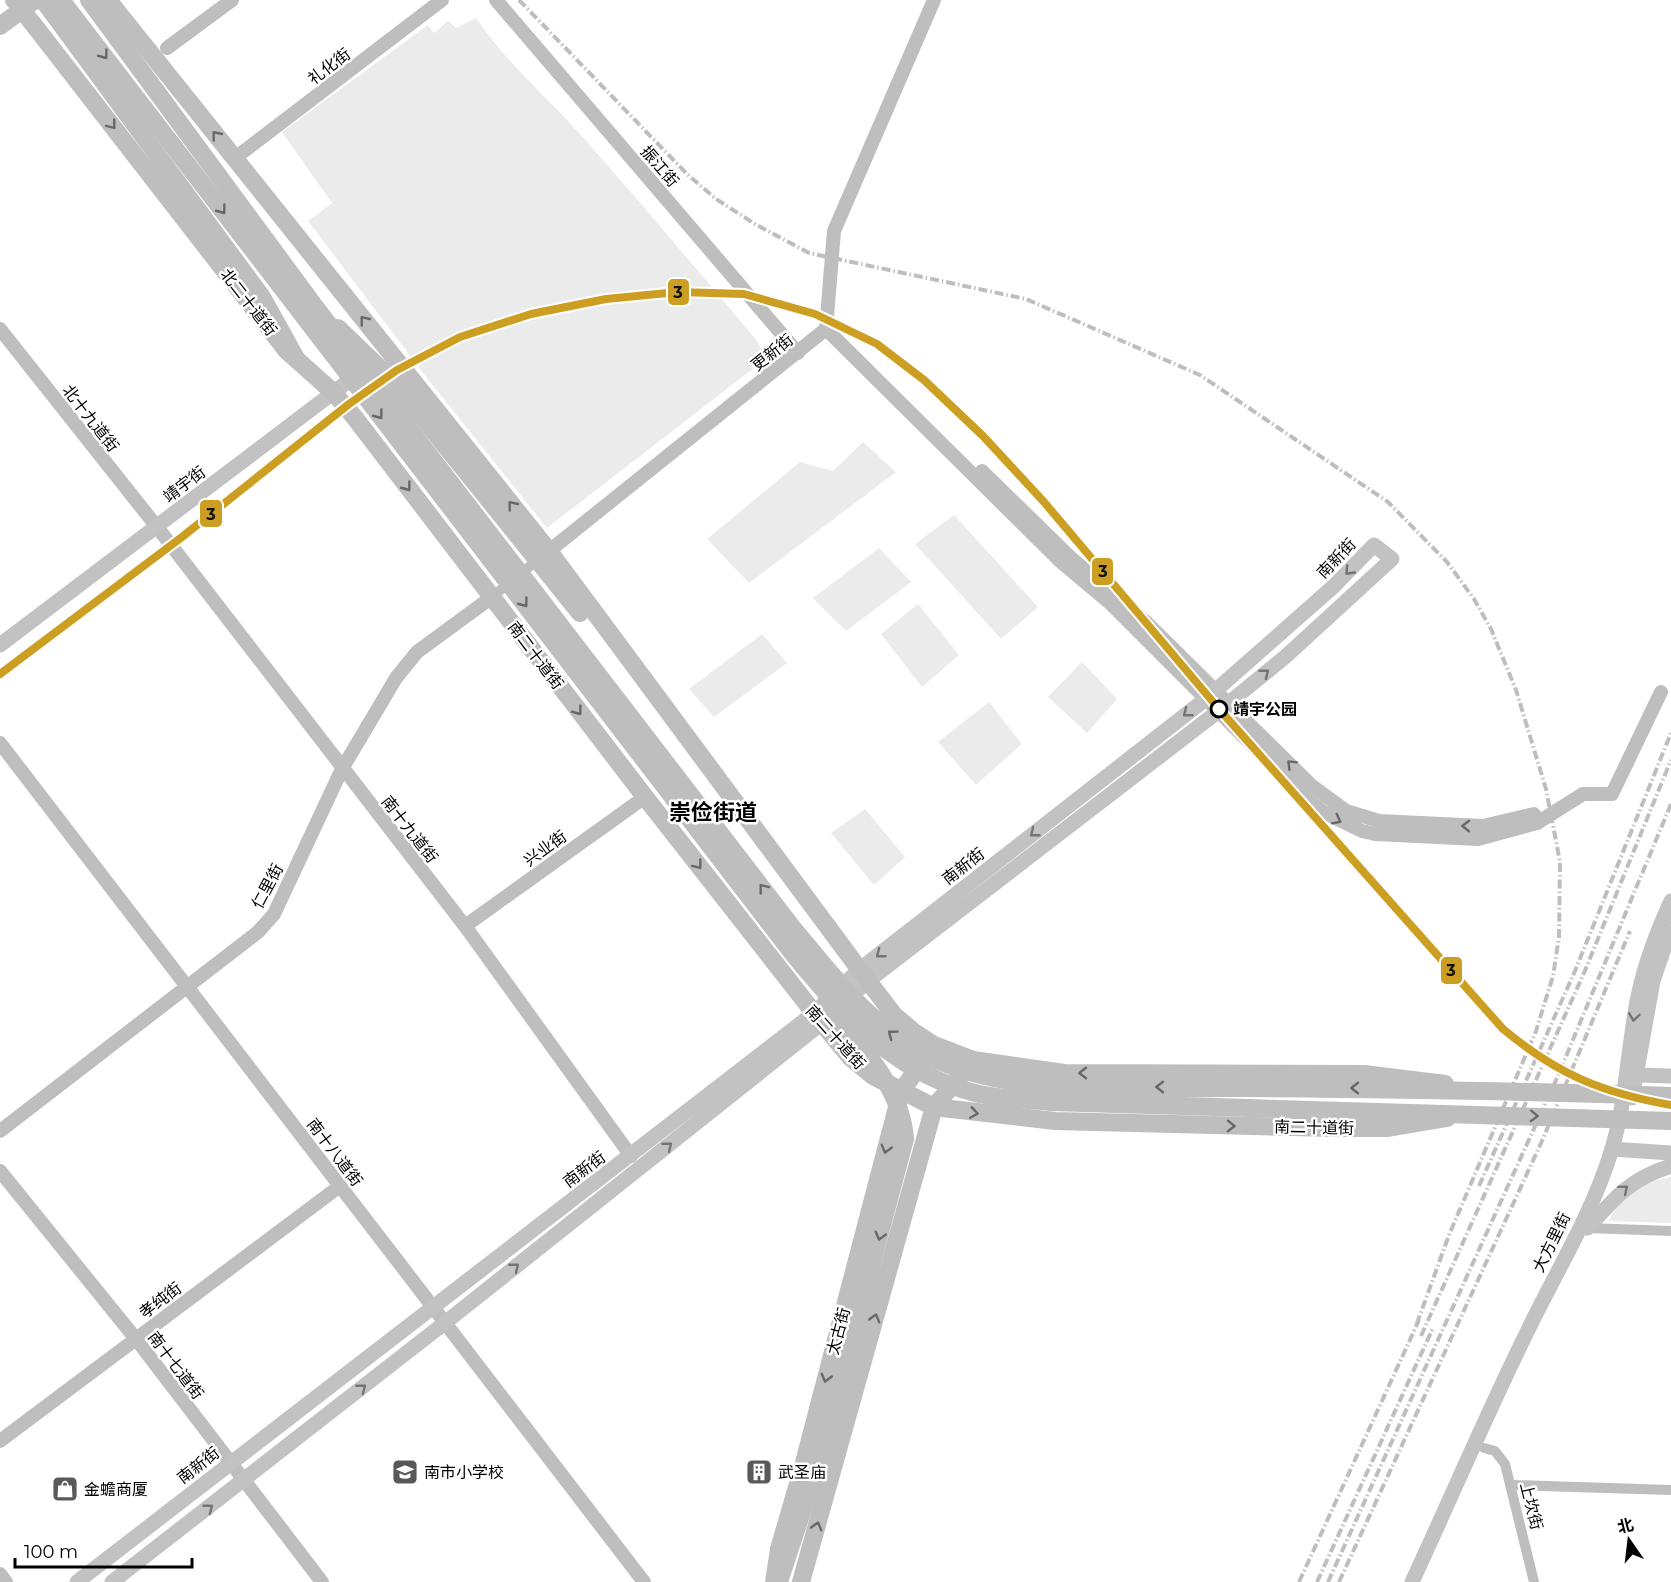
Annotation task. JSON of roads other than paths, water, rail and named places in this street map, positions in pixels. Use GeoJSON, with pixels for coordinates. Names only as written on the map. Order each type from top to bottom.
{"type":"FeatureCollection","features":[{"type":"Feature","properties":{"kind":"main road"},"geometry":{"type":"LineString","coordinates":[[43,0],[262,297],[297,360]]}},
{"type":"Feature","properties":{"kind":"main road"},"geometry":{"type":"LineString","coordinates":[[89,0],[313,304],[792,927],[857,1005],[896,1037],[948,1065],[974,1074],[1064,1087],[1477,1089],[1671,1096]]}},
{"type":"Feature","properties":{"kind":"main road"},"geometry":{"type":"LineString","coordinates":[[108,0],[389,351],[774,854],[894,1015],[934,1045],[973,1060],[1064,1073],[1364,1074],[1477,1089]]}},
{"type":"Feature","properties":{"kind":"main road"},"geometry":{"type":"LineString","coordinates":[[0,26],[24,3]]}},
{"type":"Feature","properties":{"kind":"main road","name":"北二十道街"},"geometry":{"type":"LineString","coordinates":[[24,3],[37,29],[286,350],[334,393],[492,597]]}},
{"type":"Feature","properties":{"kind":"main road"},"geometry":{"type":"LineString","coordinates":[[65,4],[794,955],[863,1032],[888,1053],[915,1070],[966,1091],[1051,1102],[1671,1121]]}},
{"type":"Feature","properties":{"kind":"main road"},"geometry":{"type":"LineString","coordinates":[[313,304],[394,382],[543,555]]}},
{"type":"Feature","properties":{"kind":"main road","name":"靖宇街"},"geometry":{"type":"LineString","coordinates":[[0,645],[389,351]]}},
{"type":"Feature","properties":{"kind":"main road","name":"南新街"},"geometry":{"type":"LineString","coordinates":[[112,1582],[446,1322],[818,1018],[864,976],[1211,694],[1335,586],[1374,545],[1392,560],[1285,657],[1224,706],[864,976]]}},
{"type":"Feature","properties":{"kind":"main road","name":"南二十道街"},"geometry":{"type":"LineString","coordinates":[[492,597],[645,797],[850,1057],[873,1076],[901,1092],[934,1107],[1055,1121],[1388,1128],[1476,1114]]}},
{"type":"Feature","properties":{"kind":"main road","name":"大方里街"},"geometry":{"type":"LineString","coordinates":[[1423,1582],[1609,1182],[1643,973],[1650,946],[1671,902]]}},
{"type":"Feature","properties":{"kind":"main road","name":"大方里街"},"geometry":{"type":"LineString","coordinates":[[1412,1582],[1527,1332],[1616,1149],[1638,1075],[1653,981],[1671,928]]}},
{"type":"Feature","properties":{"kind":"main road","name":"太古街"},"geometry":{"type":"LineString","coordinates":[[794,955],[892,1092],[904,1118],[904,1146],[811,1491]]}},
{"type":"Feature","properties":{"kind":"main road","name":"南新街"},"geometry":{"type":"LineString","coordinates":[[77,1582],[432,1306],[818,1018]]}},
{"type":"Feature","properties":{"kind":"main road"},"geometry":{"type":"LineString","coordinates":[[901,1092],[934,1045]]}},
{"type":"Feature","properties":{"kind":"main road"},"geometry":{"type":"LineString","coordinates":[[934,1107],[973,1060]]}},
{"type":"Feature","properties":{"kind":"main road"},"geometry":{"type":"LineString","coordinates":[[1638,1075],[1671,1076]]}},
{"type":"Feature","properties":{"kind":"main road","name":"太古街"},"geometry":{"type":"LineString","coordinates":[[774,1579],[779,1549],[802,1470],[901,1092]]}},
{"type":"Feature","properties":{"kind":"main road","name":"太古街"},"geometry":{"type":"LineString","coordinates":[[801,1582],[934,1107]]}},
{"type":"Feature","properties":{"kind":"main road"},"geometry":{"type":"LineString","coordinates":[[1616,1149],[1671,1153]]}},
{"type":"Feature","properties":{"kind":"main road"},"geometry":{"type":"LineString","coordinates":[[1588,1228],[1622,1189],[1639,1178],[1671,1166]]}},
{"type":"Feature","properties":{"kind":"street"},"geometry":{"type":"LineString","coordinates":[[167,48],[232,0]]}},
{"type":"Feature","properties":{"kind":"street","name":"礼化街"},"geometry":{"type":"LineString","coordinates":[[235,158],[442,0]]}},
{"type":"Feature","properties":{"kind":"street","name":"振江街"},"geometry":{"type":"LineString","coordinates":[[496,0],[798,353]]}},
{"type":"Feature","properties":{"kind":"street"},"geometry":{"type":"LineString","coordinates":[[934,0],[834,231],[827,324],[951,445],[1008,495],[1070,556],[1145,621],[1323,813],[1362,831],[1376,834],[1478,839],[1537,823],[1583,794],[1612,794],[1661,692]]}},
{"type":"Feature","properties":{"kind":"street","name":"更新街"},"geometry":{"type":"LineString","coordinates":[[543,555],[798,353],[827,324]]}},
{"type":"Feature","properties":{"kind":"street","name":"北十九道街"},"geometry":{"type":"LineString","coordinates":[[0,329],[157,527]]}},
{"type":"Feature","properties":{"kind":"street","name":"南十九道街"},"geometry":{"type":"LineString","coordinates":[[157,527],[465,926],[631,1156]]}},
{"type":"Feature","properties":{"kind":"street"},"geometry":{"type":"LineString","coordinates":[[492,597],[543,555]]}},
{"type":"Feature","properties":{"kind":"street","name":"仁里街"},"geometry":{"type":"LineString","coordinates":[[0,1131],[258,932],[274,914],[342,769],[396,678],[417,652],[492,597]]}},
{"type":"Feature","properties":{"kind":"street","name":"南十八道街"},"geometry":{"type":"LineString","coordinates":[[0,743],[644,1582]]}},
{"type":"Feature","properties":{"kind":"street","name":"兴业街"},"geometry":{"type":"LineString","coordinates":[[465,926],[645,797]]}},
{"type":"Feature","properties":{"kind":"street","name":"南十七道街"},"geometry":{"type":"LineString","coordinates":[[0,1171],[135,1339],[322,1582]]}},
{"type":"Feature","properties":{"kind":"street","name":"孝纯街"},"geometry":{"type":"LineString","coordinates":[[0,1440],[340,1185]]}},
{"type":"Feature","properties":{"kind":"street"},"geometry":{"type":"LineString","coordinates":[[1588,1228],[1671,1231]]}},
{"type":"Feature","properties":{"kind":"street","name":"上坎街"},"geometry":{"type":"LineString","coordinates":[[1484,1448],[1495,1451],[1505,1464],[1534,1582]]}},
{"type":"Feature","properties":{"kind":"street"},"geometry":{"type":"LineString","coordinates":[[1512,1485],[1671,1490]]}},
{"type":"Feature","properties":{"kind":"street","name":"太古街"},"geometry":{"type":"LineString","coordinates":[[774,1579],[811,1491]]}},
{"type":"Feature","properties":{"kind":"street"},"geometry":{"type":"LineString","coordinates":[[0,1574],[6,1582]]}},
{"type":"Feature","properties":{"kind":"railway"},"geometry":{"type":"LineString","coordinates":[[519,0],[687,174],[716,199],[755,224],[809,253],[1026,299],[1200,375],[1388,502],[1447,562],[1474,599],[1491,629],[1516,690],[1546,789],[1560,862],[1559,937],[1553,976],[1536,1031],[1449,1235],[1416,1326]]}},
{"type":"Feature","properties":{"kind":"railway"},"geometry":{"type":"LineString","coordinates":[[1479,1186],[1575,971],[1671,733]]}},
{"type":"Feature","properties":{"kind":"railway"},"geometry":{"type":"LineString","coordinates":[[1421,1336],[1584,973],[1671,760]]}},
{"type":"Feature","properties":{"kind":"railway"},"geometry":{"type":"LineString","coordinates":[[1328,1582],[1557,1078],[1671,804]]}},
{"type":"Feature","properties":{"kind":"railway"},"geometry":{"type":"LineString","coordinates":[[1339,1582],[1542,1141],[1630,931]]}},
{"type":"Feature","properties":{"kind":"railway"},"geometry":{"type":"LineString","coordinates":[[1299,1582],[1419,1320]]}},
{"type":"Feature","properties":{"kind":"railway"},"geometry":{"type":"LineString","coordinates":[[1317,1582],[1433,1328]]}},
{"type":"Feature","properties":{"kind":"place","name":"靖宇公园"},"geometry":{"type":"Point","coordinates":[1219,709]}},
{"type":"Feature","properties":{"kind":"place","name":"南市小学校"},"geometry":{"type":"Point","coordinates":[405,1472]}},
{"type":"Feature","properties":{"kind":"place","name":"武圣庙"},"geometry":{"type":"Point","coordinates":[759,1472]}},
{"type":"Feature","properties":{"kind":"place","name":"金蟾商厦"},"geometry":{"type":"Point","coordinates":[65,1489]}},
{"type":"Feature","properties":{"kind":"district","name":"崇俭街道"},"geometry":{"type":"Point","coordinates":[713,812]}}]}
